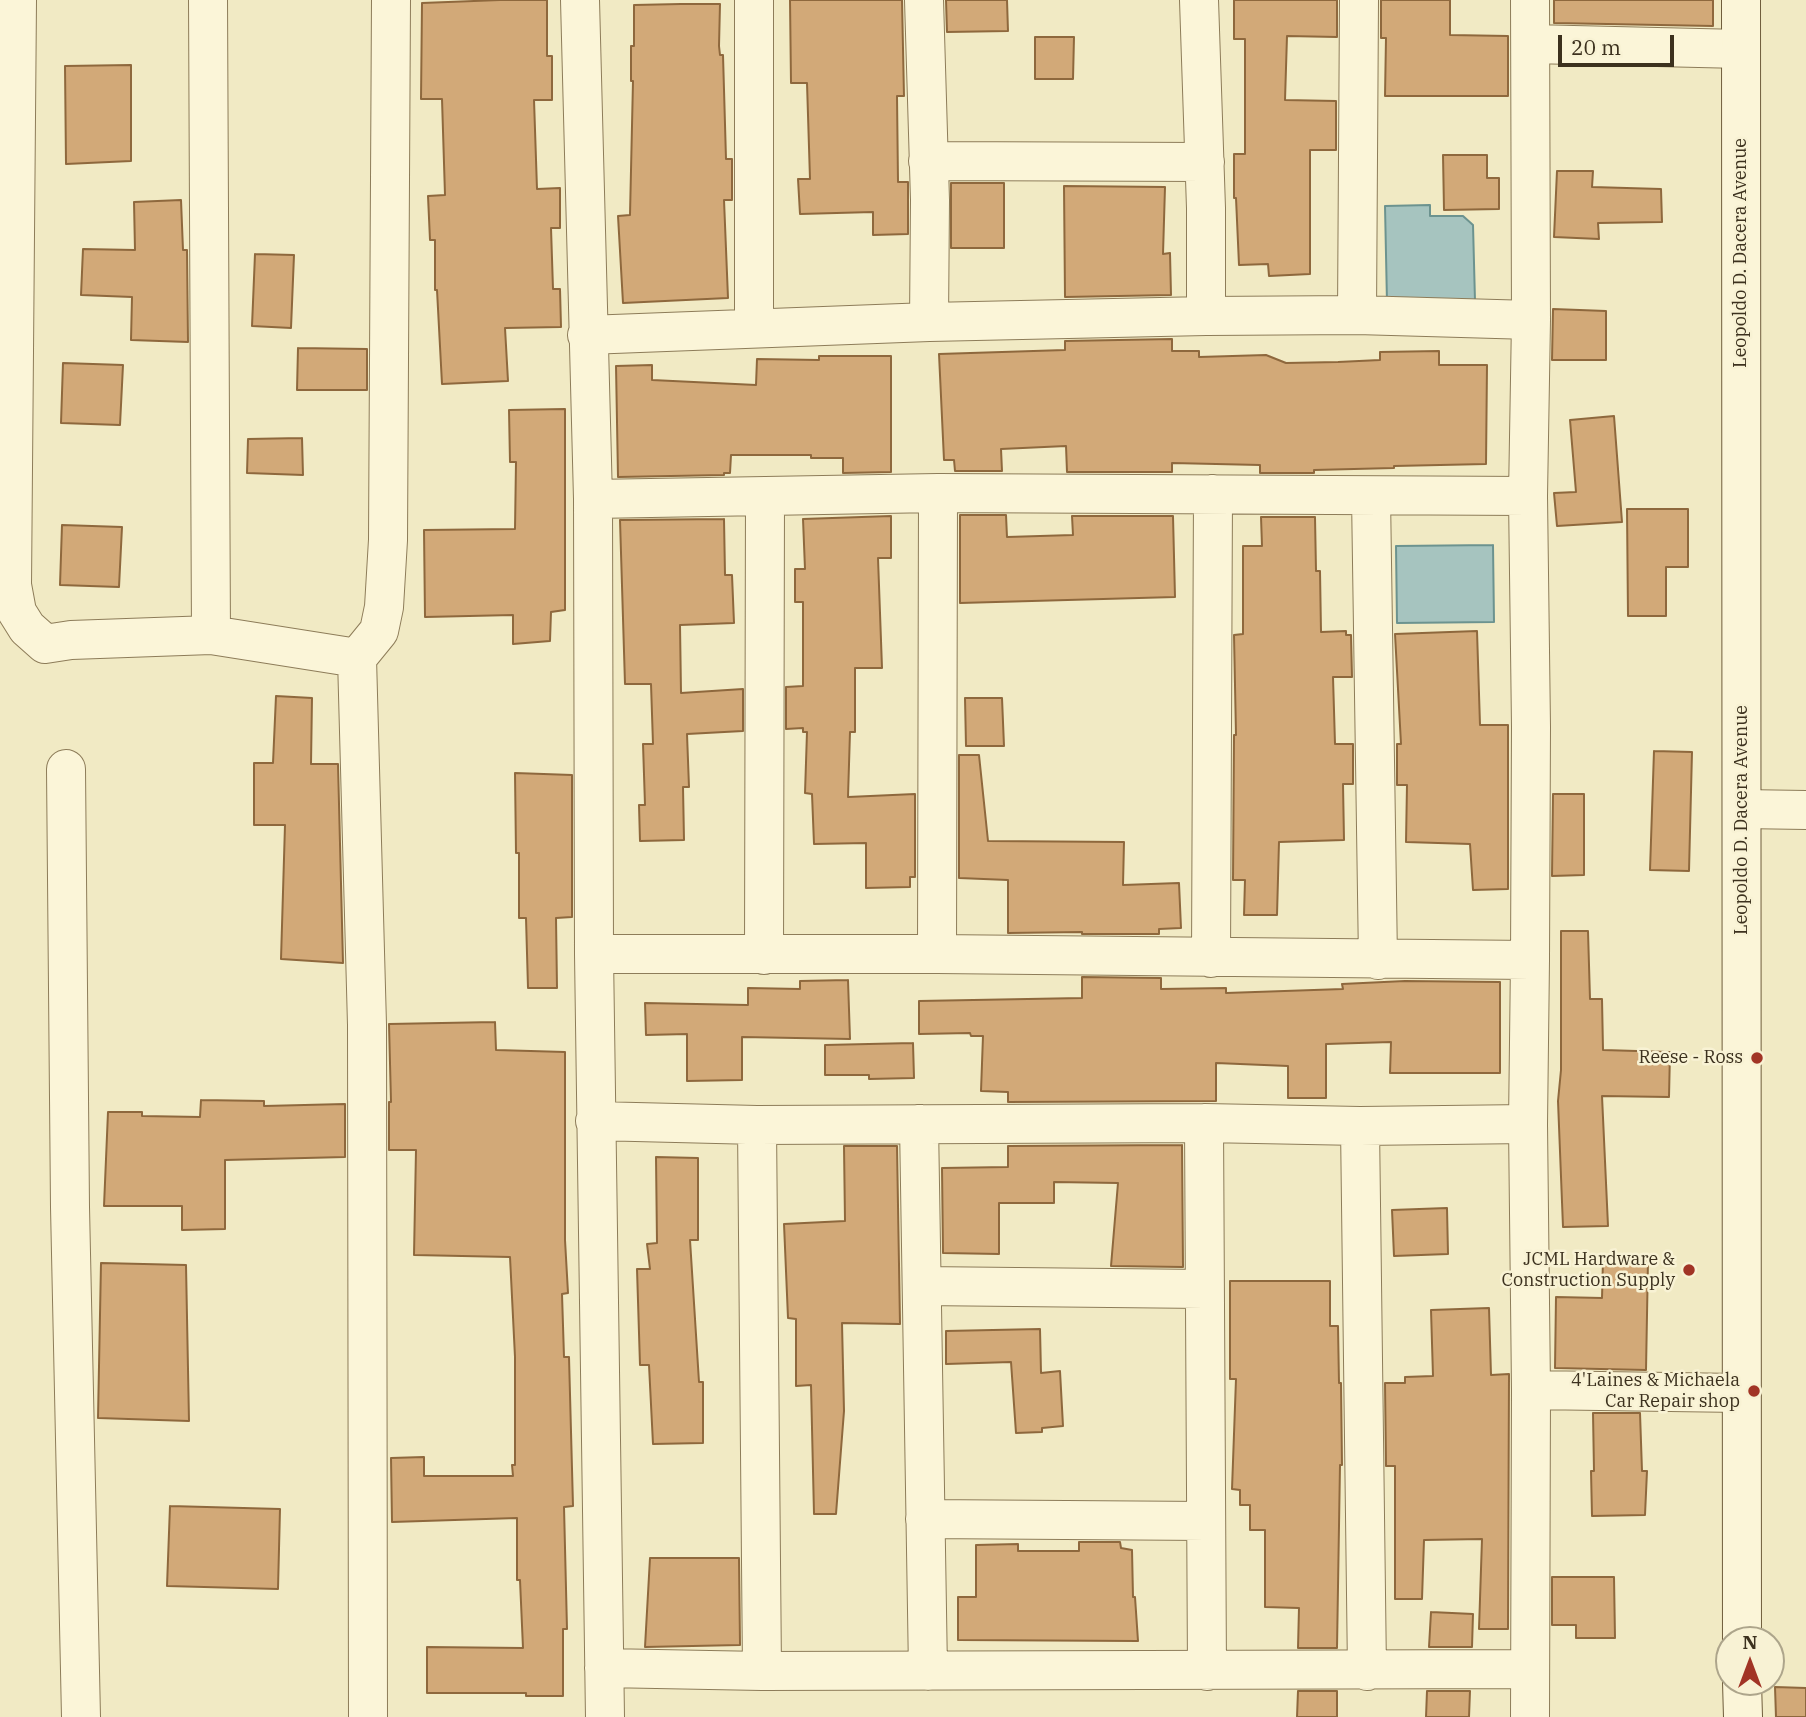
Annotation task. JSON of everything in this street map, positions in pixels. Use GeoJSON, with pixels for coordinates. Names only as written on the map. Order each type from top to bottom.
{"type":"FeatureCollection","features":[{"type":"Feature","properties":{"kind":"street"},"geometry":{"type":"LineString","coordinates":[[17,0],[12,585],[17,612],[27,628],[45,643],[211,635],[357,658]]}},
{"type":"Feature","properties":{"kind":"street"},"geometry":{"type":"LineString","coordinates":[[208,0],[211,635]]}},
{"type":"Feature","properties":{"kind":"street"},"geometry":{"type":"LineString","coordinates":[[368,1717],[367,1025],[357,658],[379,631],[384,607],[388,540],[391,0]]}},
{"type":"Feature","properties":{"kind":"street"},"geometry":{"type":"LineString","coordinates":[[580,0],[593,499],[595,1121],[605,1717]]}},
{"type":"Feature","properties":{"kind":"street"},"geometry":{"type":"LineString","coordinates":[[754,0],[754,328]]}},
{"type":"Feature","properties":{"kind":"street"},"geometry":{"type":"LineString","coordinates":[[924,0],[929,322]]}},
{"type":"Feature","properties":{"kind":"street"},"geometry":{"type":"LineString","coordinates":[[1199,0],[1205,162],[1206,316]]}},
{"type":"Feature","properties":{"kind":"street"},"geometry":{"type":"LineString","coordinates":[[1357,315],[1359,0]]}},
{"type":"Feature","properties":{"kind":"street"},"geometry":{"type":"LineString","coordinates":[[1530,0],[1530,1717]]}},
{"type":"Feature","properties":{"kind":"street","name":"Leopoldo D. Dacera Avenue"},"geometry":{"type":"LineString","coordinates":[[1741,0],[1742,1626]]}},
{"type":"Feature","properties":{"kind":"street"},"geometry":{"type":"LineString","coordinates":[[1531,44],[1741,49]]}},
{"type":"Feature","properties":{"kind":"street"},"geometry":{"type":"LineString","coordinates":[[928,161],[1205,162]]}},
{"type":"Feature","properties":{"kind":"street"},"geometry":{"type":"LineString","coordinates":[[587,335],[929,322],[1206,316],[1357,315],[1531,320]]}},
{"type":"Feature","properties":{"kind":"street"},"geometry":{"type":"LineString","coordinates":[[593,499],[938,493],[1528,496]]}},
{"type":"Feature","properties":{"kind":"street"},"geometry":{"type":"LineString","coordinates":[[937,954],[938,493]]}},
{"type":"Feature","properties":{"kind":"street"},"geometry":{"type":"LineString","coordinates":[[1211,958],[1213,494]]}},
{"type":"Feature","properties":{"kind":"street"},"geometry":{"type":"LineString","coordinates":[[1371,496],[1378,960]]}},
{"type":"Feature","properties":{"kind":"street"},"geometry":{"type":"LineString","coordinates":[[764,955],[765,497]]}},
{"type":"Feature","properties":{"kind":"street"},"geometry":{"type":"LineString","coordinates":[[66,769],[70,1221],[80,1717]]}},
{"type":"Feature","properties":{"kind":"street"},"geometry":{"type":"LineString","coordinates":[[1742,808],[1806,810]]}},
{"type":"Feature","properties":{"kind":"street"},"geometry":{"type":"LineString","coordinates":[[594,954],[937,954],[1530,960]]}},
{"type":"Feature","properties":{"kind":"street"},"geometry":{"type":"LineString","coordinates":[[595,1121],[757,1125],[1528,1124]]}},
{"type":"Feature","properties":{"kind":"street"},"geometry":{"type":"LineString","coordinates":[[1204,1123],[1207,1671]]}},
{"type":"Feature","properties":{"kind":"street"},"geometry":{"type":"LineString","coordinates":[[919,1124],[928,1671]]}},
{"type":"Feature","properties":{"kind":"street"},"geometry":{"type":"LineString","coordinates":[[757,1125],[762,1671]]}},
{"type":"Feature","properties":{"kind":"street"},"geometry":{"type":"LineString","coordinates":[[1360,1126],[1367,1671]]}},
{"type":"Feature","properties":{"kind":"street"},"geometry":{"type":"LineString","coordinates":[[922,1286],[1204,1289]]}},
{"type":"Feature","properties":{"kind":"street"},"geometry":{"type":"LineString","coordinates":[[1531,1390],[1740,1393]]}},
{"type":"Feature","properties":{"kind":"street"},"geometry":{"type":"LineString","coordinates":[[925,1519],[1206,1521]]}},
{"type":"Feature","properties":{"kind":"street"},"geometry":{"type":"LineString","coordinates":[[604,1668],[762,1671],[1530,1669]]}},
{"type":"Feature","properties":{"kind":"street"},"geometry":{"type":"LineString","coordinates":[[1742,1696],[1743,1717]]}},
{"type":"Feature","properties":{"kind":"water"},"geometry":{"type":"Polygon","coordinates":[[[1430,205],[1430,216],[1463,216],[1473,225],[1475,301],[1387,303],[1385,206],[1430,205]]]}},
{"type":"Feature","properties":{"kind":"water"},"geometry":{"type":"Polygon","coordinates":[[[1493,545],[1494,622],[1397,623],[1396,546],[1493,545]]]}},
{"type":"Feature","properties":{"kind":"building"},"geometry":{"type":"Polygon","coordinates":[[[547,0],[547,56],[552,56],[552,100],[534,100],[537,189],[560,188],[560,228],[551,228],[553,289],[560,289],[561,327],[505,328],[508,381],[442,384],[435,290],[435,240],[430,240],[428,196],[445,195],[442,99],[421,99],[422,3],[547,0]]]}},
{"type":"Feature","properties":{"kind":"building"},"geometry":{"type":"Polygon","coordinates":[[[790,0],[902,0],[904,96],[897,96],[898,182],[908,182],[908,234],[873,235],[873,212],[800,214],[798,179],[810,179],[807,83],[791,83],[790,0]]]}},
{"type":"Feature","properties":{"kind":"building"},"geometry":{"type":"Polygon","coordinates":[[[946,0],[1007,0],[1008,31],[947,32],[946,0]]]}},
{"type":"Feature","properties":{"kind":"building"},"geometry":{"type":"Polygon","coordinates":[[[1234,0],[1337,0],[1337,37],[1287,36],[1285,100],[1336,101],[1336,150],[1310,150],[1310,274],[1269,276],[1268,264],[1239,265],[1234,154],[1245,154],[1245,39],[1234,39],[1234,0]]]}},
{"type":"Feature","properties":{"kind":"building"},"geometry":{"type":"Polygon","coordinates":[[[1381,0],[1450,0],[1450,35],[1508,36],[1508,96],[1385,96],[1386,38],[1381,38],[1381,0]]]}},
{"type":"Feature","properties":{"kind":"building"},"geometry":{"type":"Polygon","coordinates":[[[1554,0],[1713,0],[1713,26],[1554,23],[1554,0]]]}},
{"type":"Feature","properties":{"kind":"building"},"geometry":{"type":"Polygon","coordinates":[[[720,4],[719,46],[720,55],[723,55],[726,159],[732,159],[732,200],[724,200],[728,298],[623,303],[618,216],[630,215],[633,81],[631,46],[634,46],[634,5],[720,4]]]}},
{"type":"Feature","properties":{"kind":"building"},"geometry":{"type":"Polygon","coordinates":[[[1035,37],[1074,37],[1073,79],[1035,79],[1035,37]]]}},
{"type":"Feature","properties":{"kind":"building"},"geometry":{"type":"Polygon","coordinates":[[[131,65],[131,161],[66,164],[65,66],[131,65]]]}},
{"type":"Feature","properties":{"kind":"building"},"geometry":{"type":"Polygon","coordinates":[[[1443,155],[1487,155],[1487,178],[1499,178],[1499,209],[1444,210],[1443,155]]]}},
{"type":"Feature","properties":{"kind":"building"},"geometry":{"type":"Polygon","coordinates":[[[1557,171],[1593,171],[1592,187],[1661,189],[1662,222],[1598,223],[1599,239],[1554,237],[1557,171]]]}},
{"type":"Feature","properties":{"kind":"building"},"geometry":{"type":"Polygon","coordinates":[[[951,183],[1004,183],[1004,248],[951,248],[951,183]]]}},
{"type":"Feature","properties":{"kind":"building"},"geometry":{"type":"Polygon","coordinates":[[[1064,186],[1165,187],[1163,254],[1170,253],[1171,295],[1065,297],[1064,186]]]}},
{"type":"Feature","properties":{"kind":"building"},"geometry":{"type":"Polygon","coordinates":[[[181,200],[183,250],[187,250],[188,342],[131,340],[132,297],[81,295],[83,249],[135,250],[134,202],[181,200]]]}},
{"type":"Feature","properties":{"kind":"building"},"geometry":{"type":"Polygon","coordinates":[[[255,254],[294,255],[291,328],[252,326],[255,254]]]}},
{"type":"Feature","properties":{"kind":"building"},"geometry":{"type":"Polygon","coordinates":[[[1553,309],[1606,311],[1606,360],[1552,360],[1553,309]]]}},
{"type":"Feature","properties":{"kind":"building"},"geometry":{"type":"Polygon","coordinates":[[[1172,339],[1172,351],[1199,351],[1199,357],[1266,355],[1286,363],[1338,362],[1380,360],[1380,352],[1439,351],[1439,365],[1487,365],[1486,464],[1314,470],[1314,473],[1260,473],[1260,465],[1172,463],[1172,472],[1067,472],[1066,446],[1001,449],[1002,471],[955,471],[954,460],[944,460],[939,354],[1065,350],[1065,341],[1172,339]]]}},
{"type":"Feature","properties":{"kind":"building"},"geometry":{"type":"Polygon","coordinates":[[[298,348],[367,349],[367,390],[297,390],[298,348]]]}},
{"type":"Feature","properties":{"kind":"building"},"geometry":{"type":"Polygon","coordinates":[[[819,356],[891,356],[891,472],[843,473],[843,458],[811,458],[811,455],[731,455],[730,473],[724,475],[618,477],[616,366],[652,365],[652,380],[756,385],[757,359],[819,360],[819,356]]]}},
{"type":"Feature","properties":{"kind":"building"},"geometry":{"type":"Polygon","coordinates":[[[63,363],[123,365],[120,425],[61,423],[63,363]]]}},
{"type":"Feature","properties":{"kind":"building"},"geometry":{"type":"Polygon","coordinates":[[[565,409],[565,610],[551,612],[550,641],[513,644],[513,615],[425,617],[424,530],[515,529],[516,462],[510,462],[509,410],[565,409]]]}},
{"type":"Feature","properties":{"kind":"building"},"geometry":{"type":"Polygon","coordinates":[[[1614,416],[1622,522],[1557,526],[1554,493],[1576,492],[1570,420],[1614,416]]]}},
{"type":"Feature","properties":{"kind":"building"},"geometry":{"type":"Polygon","coordinates":[[[302,438],[303,475],[247,473],[248,439],[302,438]]]}},
{"type":"Feature","properties":{"kind":"building"},"geometry":{"type":"Polygon","coordinates":[[[1627,509],[1688,509],[1688,567],[1666,567],[1666,616],[1628,616],[1627,509]]]}},
{"type":"Feature","properties":{"kind":"building"},"geometry":{"type":"Polygon","coordinates":[[[960,515],[1006,515],[1007,537],[1073,535],[1072,516],[1173,516],[1175,597],[960,603],[960,515]]]}},
{"type":"Feature","properties":{"kind":"building"},"geometry":{"type":"Polygon","coordinates":[[[891,516],[891,558],[878,558],[882,668],[855,668],[855,732],[850,732],[848,797],[915,794],[915,877],[910,877],[910,887],[866,888],[866,843],[814,844],[812,794],[805,793],[807,732],[803,732],[803,728],[786,729],[786,687],[803,686],[803,602],[795,602],[795,569],[805,569],[803,519],[891,516]]]}},
{"type":"Feature","properties":{"kind":"building"},"geometry":{"type":"Polygon","coordinates":[[[1261,517],[1315,517],[1316,571],[1320,571],[1321,632],[1346,631],[1346,635],[1351,635],[1352,677],[1333,677],[1335,744],[1353,744],[1353,784],[1343,784],[1344,840],[1279,842],[1277,915],[1244,915],[1245,880],[1233,880],[1236,735],[1234,635],[1243,634],[1243,546],[1262,546],[1261,517]]]}},
{"type":"Feature","properties":{"kind":"building"},"geometry":{"type":"Polygon","coordinates":[[[724,519],[725,575],[732,575],[734,623],[680,625],[681,693],[743,689],[743,731],[687,734],[689,787],[683,787],[684,840],[640,841],[639,805],[645,805],[643,744],[653,744],[651,684],[625,684],[620,520],[724,519]]]}},
{"type":"Feature","properties":{"kind":"building"},"geometry":{"type":"Polygon","coordinates":[[[62,525],[122,527],[119,587],[60,585],[62,525]]]}},
{"type":"Feature","properties":{"kind":"building"},"geometry":{"type":"Polygon","coordinates":[[[1477,631],[1480,725],[1508,725],[1508,889],[1473,890],[1470,844],[1406,842],[1407,785],[1397,785],[1397,744],[1401,744],[1395,634],[1477,631]]]}},
{"type":"Feature","properties":{"kind":"building"},"geometry":{"type":"Polygon","coordinates":[[[276,696],[312,698],[311,764],[338,764],[343,963],[281,959],[285,825],[254,825],[254,763],[273,763],[276,696]]]}},
{"type":"Feature","properties":{"kind":"building"},"geometry":{"type":"Polygon","coordinates":[[[965,698],[1002,698],[1004,746],[966,746],[965,698]]]}},
{"type":"Feature","properties":{"kind":"building"},"geometry":{"type":"Polygon","coordinates":[[[1654,751],[1692,752],[1689,871],[1650,870],[1654,751]]]}},
{"type":"Feature","properties":{"kind":"building"},"geometry":{"type":"Polygon","coordinates":[[[959,755],[979,755],[988,841],[1124,842],[1123,885],[1179,883],[1181,928],[1159,929],[1159,934],[1008,933],[1008,880],[959,878],[959,755]]]}},
{"type":"Feature","properties":{"kind":"building"},"geometry":{"type":"Polygon","coordinates":[[[515,773],[572,775],[572,917],[556,918],[557,988],[528,988],[526,918],[519,918],[515,773]]]}},
{"type":"Feature","properties":{"kind":"building"},"geometry":{"type":"Polygon","coordinates":[[[1553,794],[1584,794],[1584,875],[1552,876],[1553,794]]]}},
{"type":"Feature","properties":{"kind":"building"},"geometry":{"type":"Polygon","coordinates":[[[1561,931],[1588,931],[1590,999],[1602,999],[1603,1050],[1670,1052],[1669,1097],[1602,1096],[1608,1226],[1563,1227],[1558,1101],[1561,1070],[1561,931]]]}},
{"type":"Feature","properties":{"kind":"building"},"geometry":{"type":"Polygon","coordinates":[[[1082,977],[1161,978],[1161,989],[1226,988],[1226,993],[1343,989],[1342,984],[1405,981],[1500,982],[1500,1073],[1390,1073],[1391,1042],[1326,1044],[1326,1098],[1288,1098],[1288,1066],[1216,1063],[1216,1101],[1008,1102],[1008,1092],[981,1091],[983,1036],[971,1036],[970,1033],[919,1034],[919,1001],[1082,998],[1082,977]]]}},
{"type":"Feature","properties":{"kind":"building"},"geometry":{"type":"Polygon","coordinates":[[[848,980],[850,1039],[742,1037],[742,1080],[687,1081],[687,1034],[646,1035],[645,1003],[748,1005],[748,988],[800,989],[800,981],[848,980]]]}},
{"type":"Feature","properties":{"kind":"building"},"geometry":{"type":"Polygon","coordinates":[[[495,1022],[496,1050],[565,1052],[565,1240],[568,1293],[562,1294],[564,1357],[569,1357],[573,1506],[564,1507],[567,1629],[563,1629],[563,1696],[526,1696],[526,1693],[427,1693],[427,1647],[523,1648],[520,1580],[517,1580],[517,1518],[392,1522],[391,1458],[424,1457],[424,1476],[513,1476],[515,1357],[510,1257],[414,1255],[416,1150],[389,1150],[389,1024],[495,1022]]]}},
{"type":"Feature","properties":{"kind":"building"},"geometry":{"type":"Polygon","coordinates":[[[913,1043],[914,1078],[869,1079],[869,1075],[825,1075],[825,1045],[913,1043]]]}},
{"type":"Feature","properties":{"kind":"building"},"geometry":{"type":"Polygon","coordinates":[[[201,1100],[264,1101],[264,1106],[345,1104],[345,1157],[225,1160],[225,1229],[182,1230],[182,1206],[104,1206],[108,1112],[142,1112],[142,1116],[200,1117],[201,1100]]]}},
{"type":"Feature","properties":{"kind":"building"},"geometry":{"type":"Polygon","coordinates":[[[1182,1145],[1183,1267],[1111,1266],[1118,1183],[1054,1182],[1054,1203],[999,1203],[999,1254],[943,1253],[942,1168],[1008,1167],[1008,1146],[1182,1145]]]}},
{"type":"Feature","properties":{"kind":"building"},"geometry":{"type":"Polygon","coordinates":[[[844,1146],[897,1146],[900,1324],[842,1323],[844,1411],[836,1514],[814,1514],[811,1385],[796,1386],[796,1319],[788,1318],[784,1224],[845,1221],[844,1146]]]}},
{"type":"Feature","properties":{"kind":"building"},"geometry":{"type":"Polygon","coordinates":[[[656,1157],[698,1158],[698,1240],[690,1240],[699,1382],[703,1382],[703,1443],[653,1444],[649,1365],[640,1365],[637,1269],[650,1269],[647,1244],[657,1243],[656,1157]]]}},
{"type":"Feature","properties":{"kind":"building"},"geometry":{"type":"Polygon","coordinates":[[[1447,1208],[1448,1254],[1394,1256],[1392,1210],[1447,1208]]]}},
{"type":"Feature","properties":{"kind":"building"},"geometry":{"type":"Polygon","coordinates":[[[1603,1259],[1648,1260],[1646,1370],[1555,1368],[1556,1297],[1602,1298],[1603,1259]]]}},
{"type":"Feature","properties":{"kind":"building"},"geometry":{"type":"Polygon","coordinates":[[[101,1263],[186,1265],[189,1421],[98,1418],[101,1263]]]}},
{"type":"Feature","properties":{"kind":"building"},"geometry":{"type":"Polygon","coordinates":[[[1230,1281],[1330,1281],[1330,1326],[1338,1326],[1341,1383],[1342,1465],[1337,1648],[1298,1648],[1299,1608],[1265,1607],[1265,1530],[1250,1530],[1250,1505],[1240,1505],[1240,1490],[1232,1489],[1236,1379],[1230,1379],[1230,1281]]]}},
{"type":"Feature","properties":{"kind":"building"},"geometry":{"type":"Polygon","coordinates":[[[1489,1308],[1491,1375],[1509,1374],[1508,1629],[1479,1629],[1482,1539],[1424,1540],[1422,1599],[1395,1599],[1395,1466],[1386,1466],[1385,1383],[1405,1383],[1405,1377],[1433,1376],[1431,1310],[1489,1308]]]}},
{"type":"Feature","properties":{"kind":"building"},"geometry":{"type":"Polygon","coordinates":[[[1040,1329],[1041,1373],[1060,1371],[1063,1426],[1042,1428],[1042,1432],[1016,1433],[1011,1362],[946,1364],[946,1331],[1040,1329]]]}},
{"type":"Feature","properties":{"kind":"building"},"geometry":{"type":"Polygon","coordinates":[[[1593,1413],[1640,1413],[1642,1471],[1647,1471],[1645,1515],[1592,1516],[1593,1413]]]}},
{"type":"Feature","properties":{"kind":"building"},"geometry":{"type":"Polygon","coordinates":[[[170,1506],[280,1509],[278,1589],[167,1586],[170,1506]]]}},
{"type":"Feature","properties":{"kind":"building"},"geometry":{"type":"Polygon","coordinates":[[[1079,1542],[1120,1542],[1121,1548],[1132,1550],[1138,1641],[958,1640],[958,1597],[976,1597],[976,1545],[1018,1544],[1018,1551],[1079,1551],[1079,1542]]]}},
{"type":"Feature","properties":{"kind":"building"},"geometry":{"type":"Polygon","coordinates":[[[650,1558],[739,1558],[740,1645],[645,1647],[650,1558]]]}},
{"type":"Feature","properties":{"kind":"building"},"geometry":{"type":"Polygon","coordinates":[[[1552,1577],[1614,1577],[1615,1638],[1576,1638],[1576,1625],[1552,1625],[1552,1577]]]}},
{"type":"Feature","properties":{"kind":"building"},"geometry":{"type":"Polygon","coordinates":[[[1431,1612],[1473,1614],[1472,1647],[1429,1647],[1431,1612]]]}},
{"type":"Feature","properties":{"kind":"building"},"geometry":{"type":"Polygon","coordinates":[[[1785,1687],[1806,1688],[1806,1717],[1776,1717],[1775,1696],[1785,1696],[1785,1687]]]}},
{"type":"Feature","properties":{"kind":"building"},"geometry":{"type":"Polygon","coordinates":[[[1298,1691],[1337,1691],[1337,1717],[1297,1717],[1298,1691]]]}},
{"type":"Feature","properties":{"kind":"building"},"geometry":{"type":"Polygon","coordinates":[[[1427,1691],[1470,1691],[1469,1717],[1426,1717],[1427,1691]]]}},
{"type":"Feature","properties":{"kind":"place","name":"Reese - Ross"},"geometry":{"type":"Point","coordinates":[1757,1058]}},
{"type":"Feature","properties":{"kind":"place","name":"JCML Hardware & Construction Supply"},"geometry":{"type":"Point","coordinates":[1689,1270]}},
{"type":"Feature","properties":{"kind":"place","name":"4'Laines & Michaela Car Repair shop"},"geometry":{"type":"Point","coordinates":[1754,1391]}}]}
